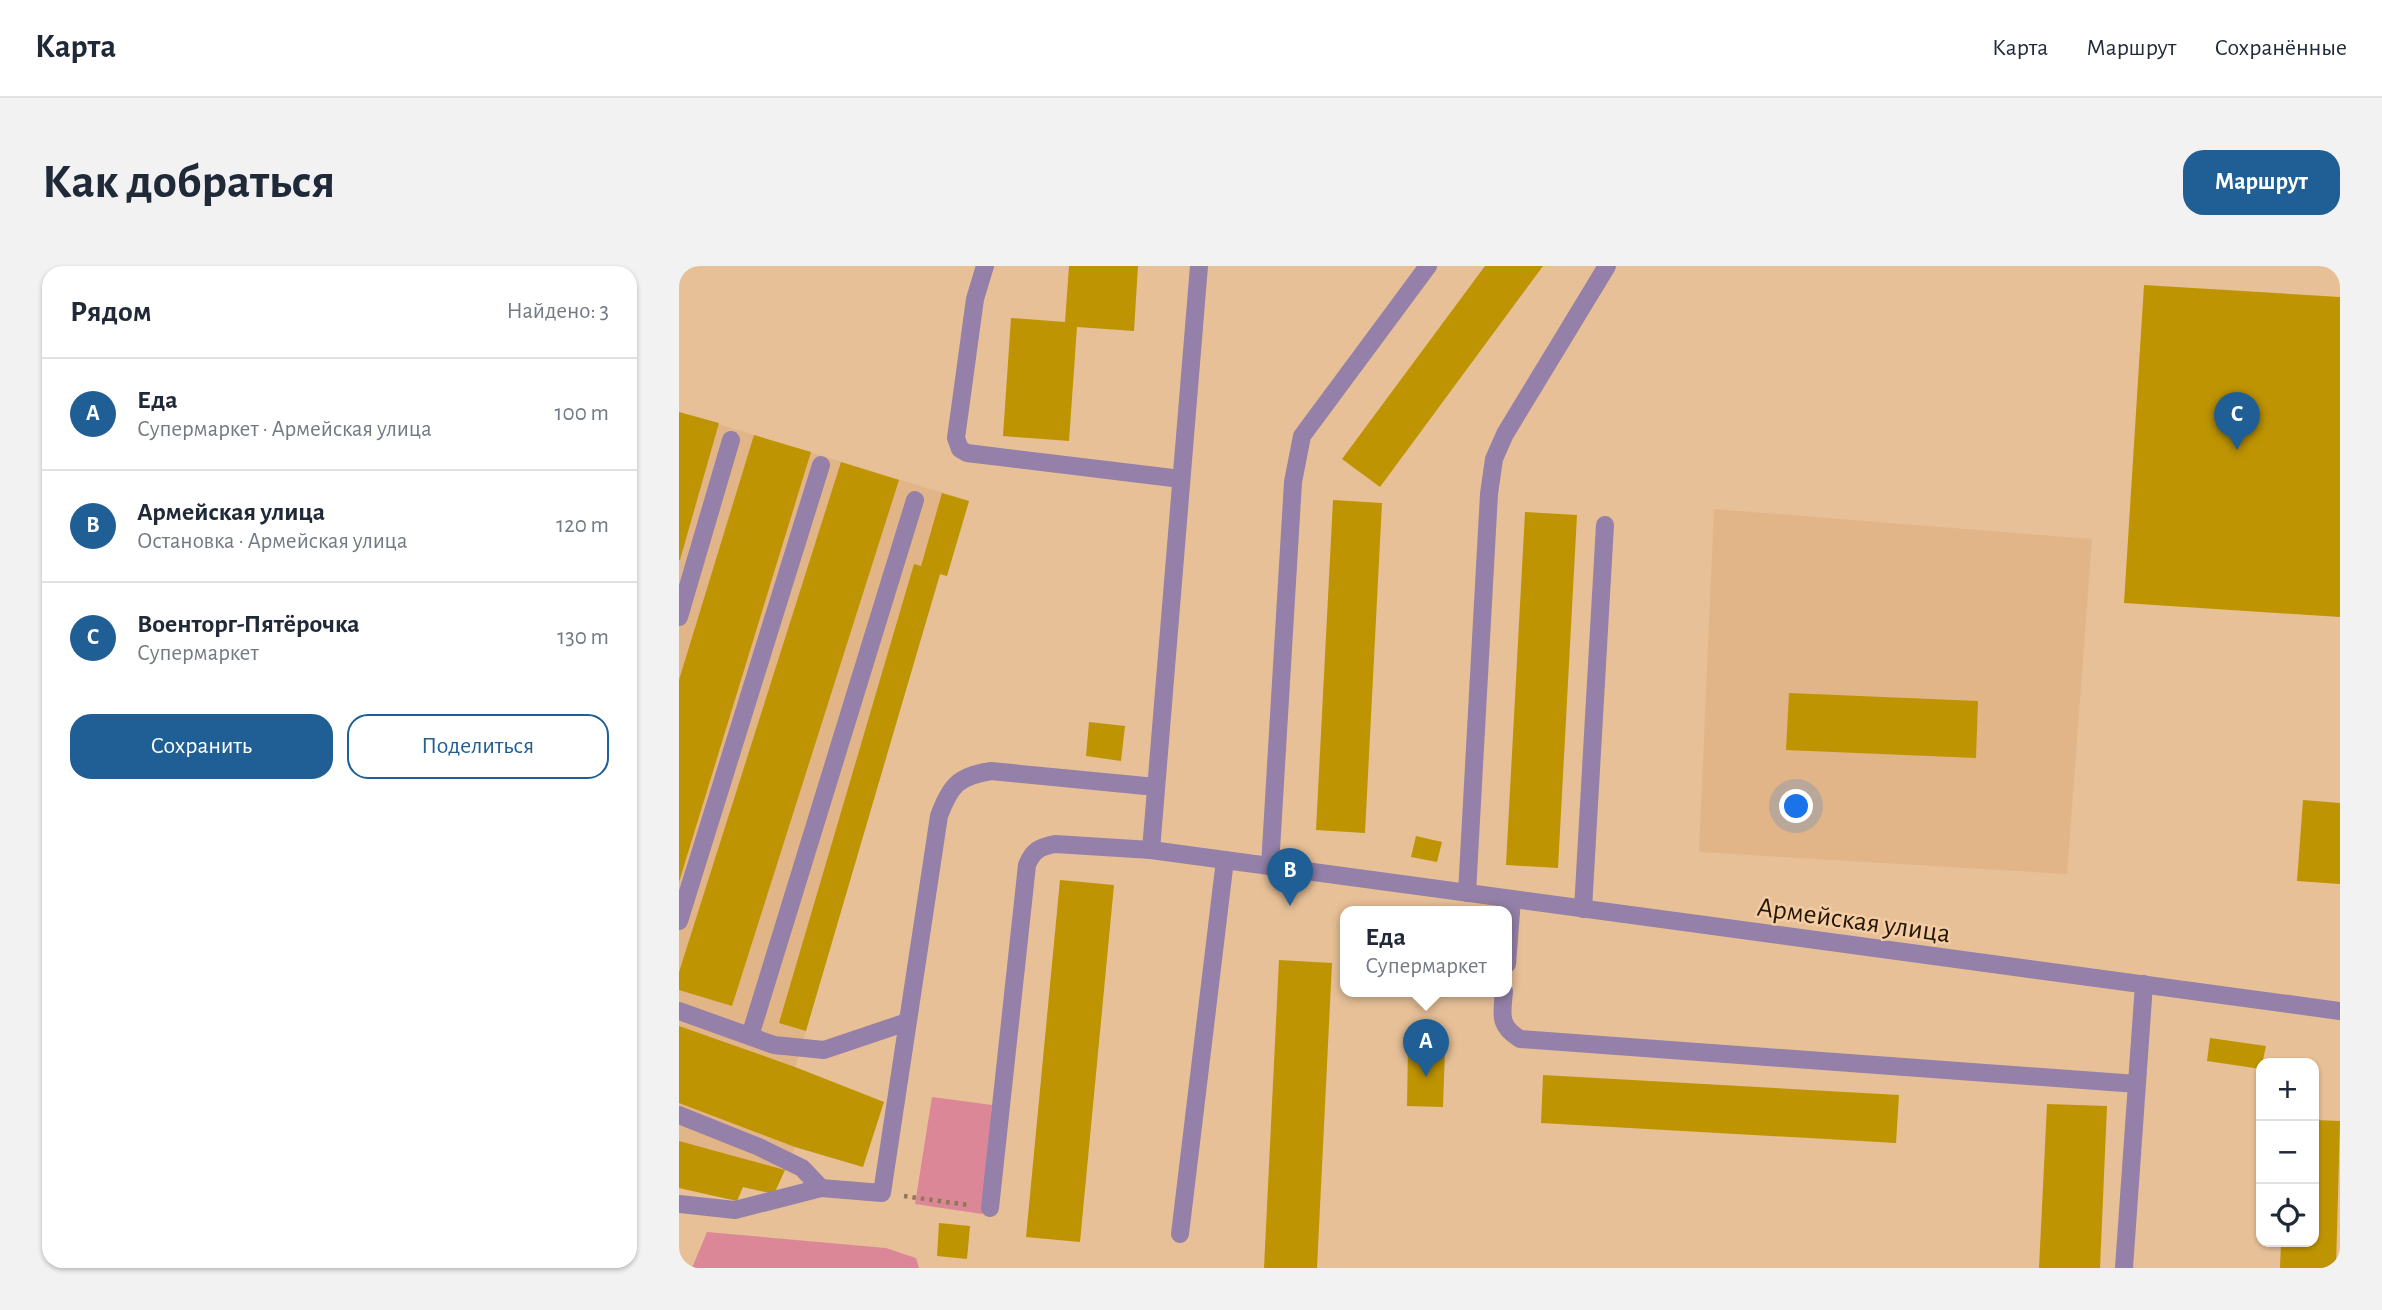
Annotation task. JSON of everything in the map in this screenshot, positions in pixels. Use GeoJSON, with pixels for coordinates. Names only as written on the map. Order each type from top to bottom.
{"type":"FeatureCollection","features":[{"type":"Feature","properties":{"kind":"street"},"geometry":{"type":"LineString","coordinates":[[985,266],[975,299],[956,438],[960,449],[967,453],[1181,479]]}},
{"type":"Feature","properties":{"kind":"street"},"geometry":{"type":"LineString","coordinates":[[1151,850],[1199,266]]}},
{"type":"Feature","properties":{"kind":"street"},"geometry":{"type":"LineString","coordinates":[[1270,866],[1293,482],[1302,436],[1428,266]]}},
{"type":"Feature","properties":{"kind":"street"},"geometry":{"type":"LineString","coordinates":[[1467,893],[1486,535],[1494,459],[1505,434],[1607,266]]}},
{"type":"Feature","properties":{"kind":"street"},"geometry":{"type":"LineString","coordinates":[[679,617],[731,440]]}},
{"type":"Feature","properties":{"kind":"street"},"geometry":{"type":"LineString","coordinates":[[679,920],[821,465]]}},
{"type":"Feature","properties":{"kind":"street"},"geometry":{"type":"LineString","coordinates":[[750,1036],[915,499]]}},
{"type":"Feature","properties":{"kind":"street"},"geometry":{"type":"LineString","coordinates":[[1583,909],[1605,524]]}},
{"type":"Feature","properties":{"kind":"street"},"geometry":{"type":"LineString","coordinates":[[679,1204],[735,1210],[821,1188],[882,1193],[939,816],[946,796],[958,780],[975,773],[991,771],[1156,787]]}},
{"type":"Feature","properties":{"kind":"street","name":"Армейская улица"},"geometry":{"type":"LineString","coordinates":[[990,1208],[1027,865],[1031,854],[1040,847],[1055,844],[1151,850],[2340,1011]]}},
{"type":"Feature","properties":{"kind":"street"},"geometry":{"type":"LineString","coordinates":[[1180,1234],[1225,860]]}},
{"type":"Feature","properties":{"kind":"street"},"geometry":{"type":"LineString","coordinates":[[1512,910],[1513,899]]}},
{"type":"Feature","properties":{"kind":"street"},"geometry":{"type":"LineString","coordinates":[[2124,1268],[2144,984]]}},
{"type":"Feature","properties":{"kind":"street"},"geometry":{"type":"LineString","coordinates":[[1504,997],[1502,1018],[1507,1031],[1520,1039],[2137,1084]]}},
{"type":"Feature","properties":{"kind":"street"},"geometry":{"type":"LineString","coordinates":[[679,1011],[774,1045],[824,1050],[907,1023]]}},
{"type":"Feature","properties":{"kind":"street"},"geometry":{"type":"LineString","coordinates":[[679,1115],[803,1168],[821,1188]]}},
{"type":"Feature","properties":{"kind":"path"},"geometry":{"type":"LineString","coordinates":[[882,1193],[990,1208]]}},
{"type":"Feature","properties":{"kind":"shaded area"},"geometry":{"type":"Polygon","coordinates":[[[679,412],[969,501],[947,576],[940,575],[795,1067],[863,1167],[795,1147],[774,1194],[743,1187],[737,1201],[679,1188],[679,412]]]}},
{"type":"Feature","properties":{"kind":"shaded area"},"geometry":{"type":"Polygon","coordinates":[[[1714,509],[2092,539],[2067,874],[1699,852],[1714,509]]]}},
{"type":"Feature","properties":{"kind":"shaded area"},"geometry":{"type":"Polygon","coordinates":[[[932,1097],[992,1105],[982,1214],[915,1204],[932,1097]]]}},
{"type":"Feature","properties":{"kind":"shaded area"},"geometry":{"type":"Polygon","coordinates":[[[707,1232],[886,1248],[916,1258],[919,1268],[692,1268],[707,1232]]]}},
{"type":"Feature","properties":{"kind":"building"},"geometry":{"type":"Polygon","coordinates":[[[1069,266],[1138,266],[1134,331],[1077,327],[1069,441],[1003,436],[1011,318],[1065,322],[1069,266]]]}},
{"type":"Feature","properties":{"kind":"building"},"geometry":{"type":"Polygon","coordinates":[[[1485,266],[1543,266],[1380,487],[1342,459],[1485,266]]]}},
{"type":"Feature","properties":{"kind":"building"},"geometry":{"type":"Polygon","coordinates":[[[2144,285],[2340,297],[2340,617],[2124,603],[2144,285]]]}},
{"type":"Feature","properties":{"kind":"building"},"geometry":{"type":"Polygon","coordinates":[[[679,412],[719,423],[680,560],[679,560],[679,412]]]}},
{"type":"Feature","properties":{"kind":"building"},"geometry":{"type":"Polygon","coordinates":[[[754,435],[811,452],[679,882],[679,680],[754,435]]]}},
{"type":"Feature","properties":{"kind":"building"},"geometry":{"type":"Polygon","coordinates":[[[841,462],[899,480],[732,1006],[679,990],[679,972],[841,462]]]}},
{"type":"Feature","properties":{"kind":"building"},"geometry":{"type":"Polygon","coordinates":[[[942,493],[969,501],[947,576],[940,574],[806,1031],[779,1023],[914,564],[921,566],[942,493]]]}},
{"type":"Feature","properties":{"kind":"building"},"geometry":{"type":"Polygon","coordinates":[[[1333,500],[1382,503],[1365,833],[1316,830],[1333,500]]]}},
{"type":"Feature","properties":{"kind":"building"},"geometry":{"type":"Polygon","coordinates":[[[1525,512],[1577,515],[1558,868],[1506,865],[1525,512]]]}},
{"type":"Feature","properties":{"kind":"building"},"geometry":{"type":"Polygon","coordinates":[[[1789,693],[1978,701],[1976,758],[1786,750],[1789,693]]]}},
{"type":"Feature","properties":{"kind":"building"},"geometry":{"type":"Polygon","coordinates":[[[1089,722],[1125,726],[1121,761],[1086,756],[1089,722]]]}},
{"type":"Feature","properties":{"kind":"building"},"geometry":{"type":"Polygon","coordinates":[[[2303,800],[2340,803],[2340,884],[2297,881],[2303,800]]]}},
{"type":"Feature","properties":{"kind":"building"},"geometry":{"type":"Polygon","coordinates":[[[1416,836],[1442,842],[1437,862],[1411,857],[1416,836]]]}},
{"type":"Feature","properties":{"kind":"building"},"geometry":{"type":"Polygon","coordinates":[[[1060,880],[1114,885],[1080,1242],[1026,1237],[1060,880]]]}},
{"type":"Feature","properties":{"kind":"building"},"geometry":{"type":"Polygon","coordinates":[[[1279,960],[1332,963],[1317,1268],[1264,1268],[1279,960]]]}},
{"type":"Feature","properties":{"kind":"building"},"geometry":{"type":"Polygon","coordinates":[[[679,1026],[884,1102],[863,1167],[795,1147],[679,1103],[679,1026]]]}},
{"type":"Feature","properties":{"kind":"building"},"geometry":{"type":"Polygon","coordinates":[[[2210,1038],[2266,1046],[2263,1058],[2256,1058],[2256,1068],[2207,1061],[2210,1038]]]}},
{"type":"Feature","properties":{"kind":"building"},"geometry":{"type":"Polygon","coordinates":[[[1408,1047],[1445,1048],[1443,1107],[1407,1106],[1408,1047]]]}},
{"type":"Feature","properties":{"kind":"building"},"geometry":{"type":"Polygon","coordinates":[[[1543,1075],[1899,1095],[1896,1143],[1541,1123],[1543,1075]]]}},
{"type":"Feature","properties":{"kind":"building"},"geometry":{"type":"Polygon","coordinates":[[[2047,1104],[2107,1106],[2100,1268],[2039,1268],[2047,1104]]]}},
{"type":"Feature","properties":{"kind":"building"},"geometry":{"type":"Polygon","coordinates":[[[2319,1120],[2340,1121],[2336,1268],[2280,1268],[2281,1247],[2319,1247],[2319,1120]]]}},
{"type":"Feature","properties":{"kind":"building"},"geometry":{"type":"Polygon","coordinates":[[[679,1141],[785,1170],[774,1194],[743,1187],[737,1201],[679,1188],[679,1141]]]}},
{"type":"Feature","properties":{"kind":"building"},"geometry":{"type":"Polygon","coordinates":[[[939,1223],[970,1226],[967,1259],[937,1256],[939,1223]]]}},
{"type":"Feature","properties":{"kind":"place","name":"Военторг-Пятёрочка"},"geometry":{"type":"Point","coordinates":[2237,450]}},
{"type":"Feature","properties":{"kind":"place","name":"Армейская улица"},"geometry":{"type":"Point","coordinates":[1290,906]}},
{"type":"Feature","properties":{"kind":"place","name":"Еда"},"geometry":{"type":"Point","coordinates":[1426,1077]}}]}
